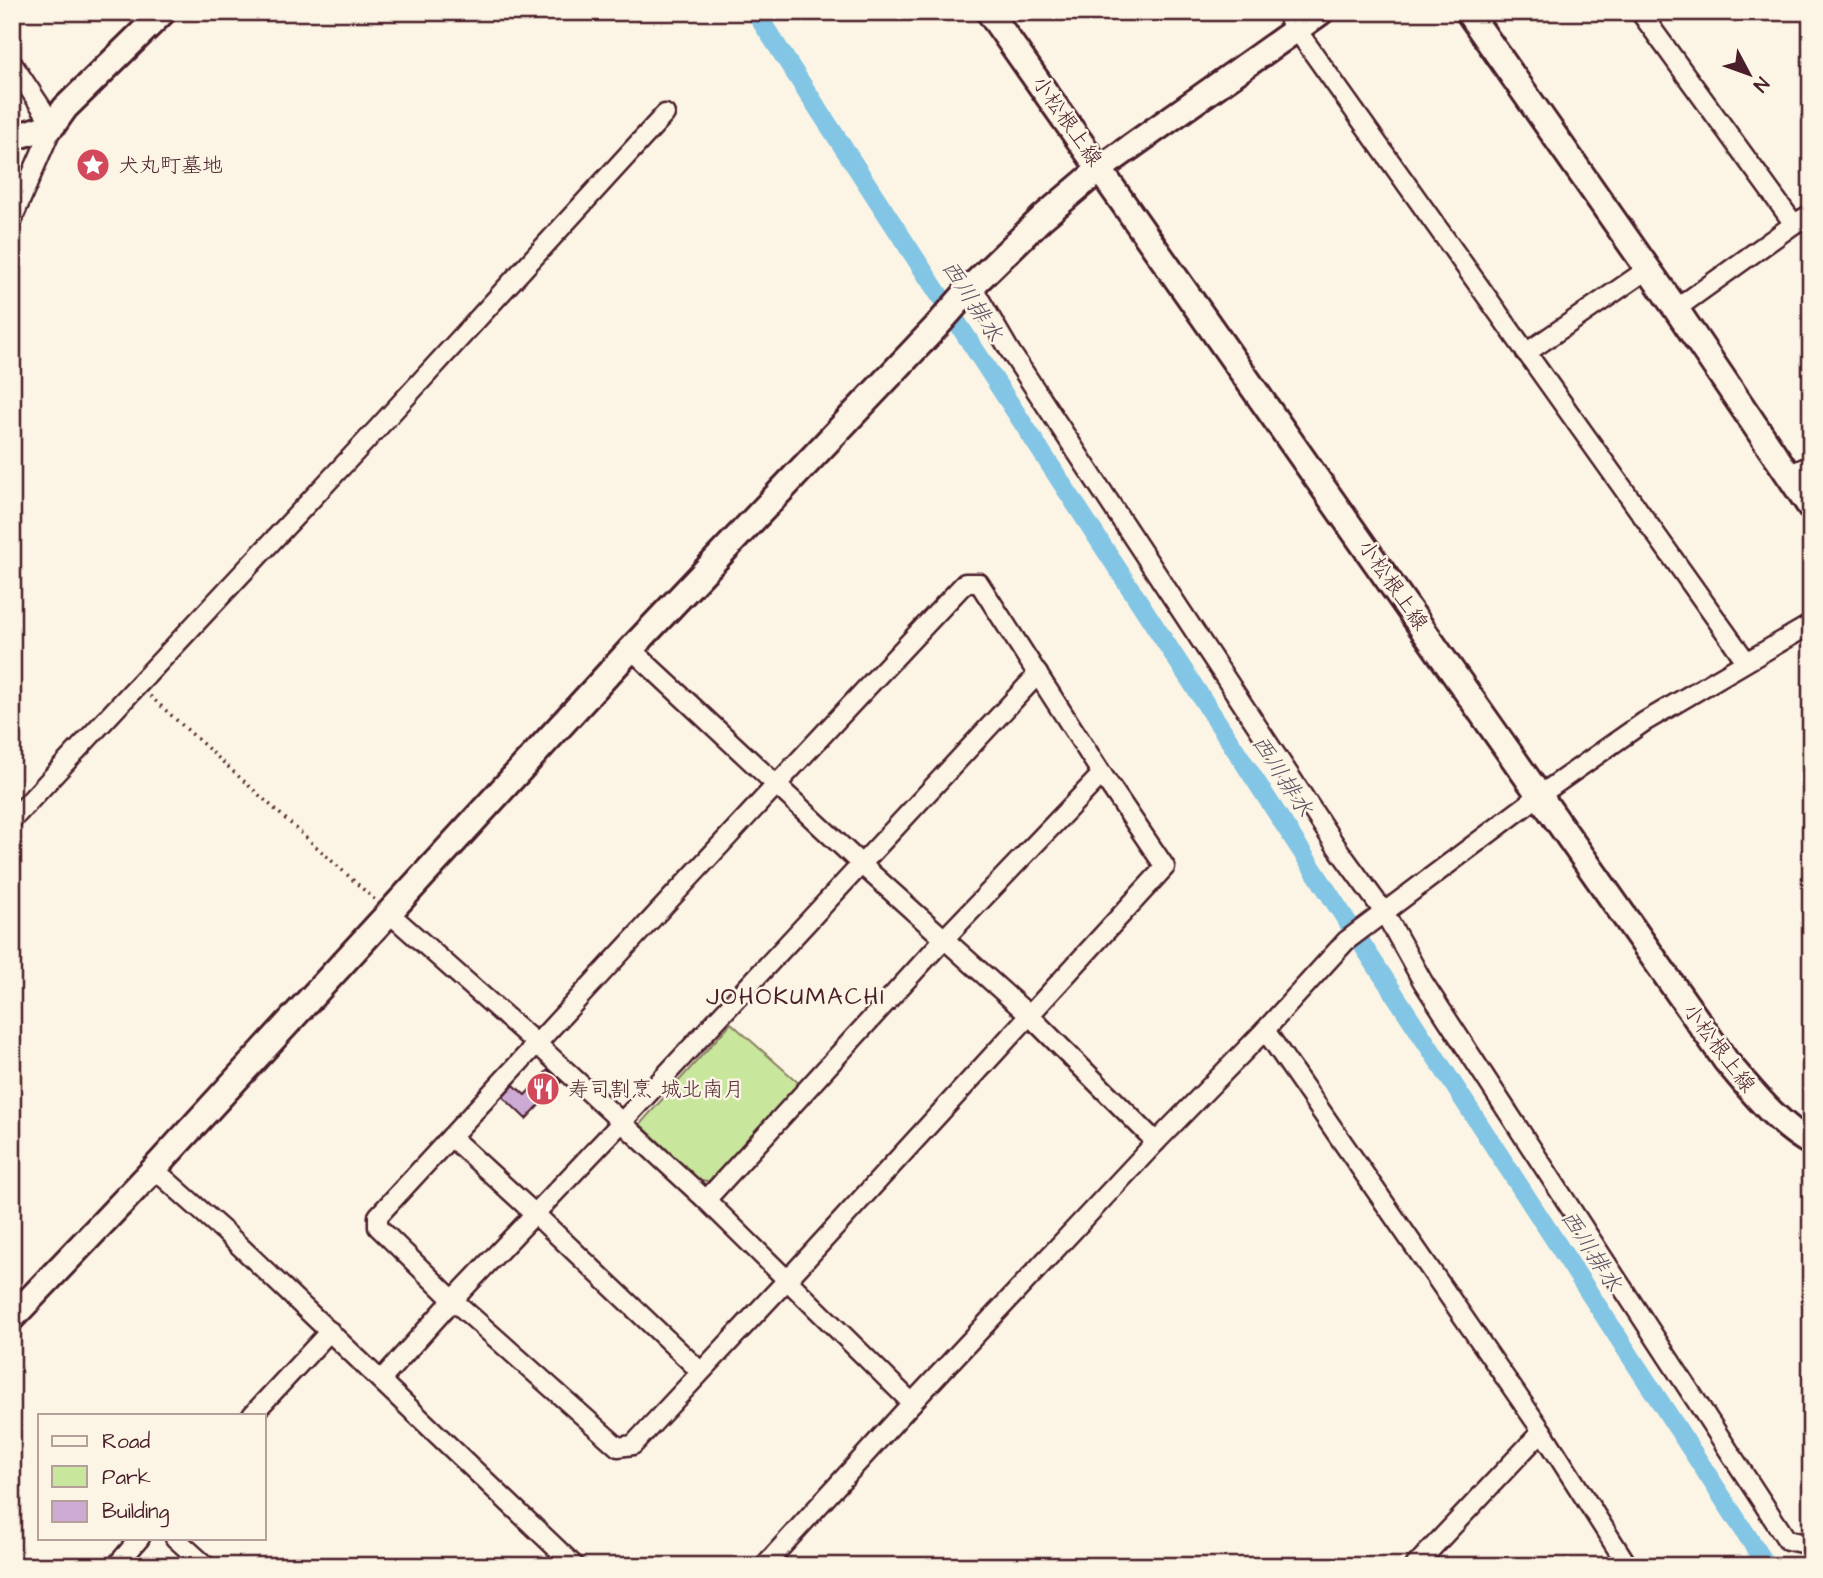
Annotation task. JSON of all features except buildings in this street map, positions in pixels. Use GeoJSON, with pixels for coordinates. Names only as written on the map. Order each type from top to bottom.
{"type":"FeatureCollection","features":[{"type":"Feature","properties":{"kind":"street"},"geometry":{"type":"LineString","coordinates":[[12,220],[53,125],[65,108],[163,12]]}},
{"type":"Feature","properties":{"kind":"street","name":"小松根上線"},"geometry":{"type":"LineString","coordinates":[[989,12],[1726,1061],[1763,1105],[1811,1143]]}},
{"type":"Feature","properties":{"kind":"street"},"geometry":{"type":"LineString","coordinates":[[12,1318],[154,1170],[631,649],[966,293],[1042,218],[1101,169],[1290,21],[1321,12]]}},
{"type":"Feature","properties":{"kind":"street"},"geometry":{"type":"LineString","coordinates":[[1468,12],[1676,309],[1811,508]]}},
{"type":"Feature","properties":{"kind":"street"},"geometry":{"type":"LineString","coordinates":[[1640,12],[1805,220],[1676,309]]}},
{"type":"Feature","properties":{"kind":"street"},"geometry":{"type":"LineString","coordinates":[[1290,21],[1746,661]]}},
{"type":"Feature","properties":{"kind":"street"},"geometry":{"type":"LineString","coordinates":[[12,63],[53,125]]}},
{"type":"Feature","properties":{"kind":"street"},"geometry":{"type":"LineString","coordinates":[[12,820],[665,114]]}},
{"type":"Feature","properties":{"kind":"street"},"geometry":{"type":"LineString","coordinates":[[12,138],[53,125]]}},
{"type":"Feature","properties":{"kind":"street"},"geometry":{"type":"LineString","coordinates":[[1526,353],[1648,269]]}},
{"type":"Feature","properties":{"kind":"street"},"geometry":{"type":"LineString","coordinates":[[966,293],[1025,374],[1336,846],[1378,917],[1787,1540],[1811,1545]]}},
{"type":"Feature","properties":{"kind":"street"},"geometry":{"type":"LineString","coordinates":[[1788,475],[1811,465]]}},
{"type":"Feature","properties":{"kind":"street"},"geometry":{"type":"LineString","coordinates":[[965,583],[979,583],[1038,674],[1165,867],[633,1445],[618,1447],[453,1300],[378,1227],[378,1216],[965,583]]}},
{"type":"Feature","properties":{"kind":"street"},"geometry":{"type":"LineString","coordinates":[[764,1566],[912,1403],[1346,941],[1539,795],[1644,722],[1811,624]]}},
{"type":"Feature","properties":{"kind":"street"},"geometry":{"type":"LineString","coordinates":[[631,649],[862,865],[1030,1016],[1156,1142]]}},
{"type":"Feature","properties":{"kind":"street"},"geometry":{"type":"LineString","coordinates":[[381,1380],[1038,674]]}},
{"type":"Feature","properties":{"kind":"street"},"geometry":{"type":"LineString","coordinates":[[706,1200],[944,939],[1102,774]]}},
{"type":"Feature","properties":{"kind":"street"},"geometry":{"type":"LineString","coordinates":[[389,913],[538,1045],[706,1200],[912,1403]]}},
{"type":"Feature","properties":{"kind":"street"},"geometry":{"type":"LineString","coordinates":[[1265,1030],[1542,1430],[1628,1566]]}},
{"type":"Feature","properties":{"kind":"street"},"geometry":{"type":"LineString","coordinates":[[451,1137],[700,1371]]}},
{"type":"Feature","properties":{"kind":"street"},"geometry":{"type":"LineString","coordinates":[[154,1170],[330,1331],[575,1566]]}},
{"type":"Feature","properties":{"kind":"street"},"geometry":{"type":"LineString","coordinates":[[253,1414],[330,1331]]}},
{"type":"Feature","properties":{"kind":"street"},"geometry":{"type":"LineString","coordinates":[[1415,1566],[1542,1430]]}},
{"type":"Feature","properties":{"kind":"street"},"geometry":{"type":"LineString","coordinates":[[116,1566],[138,1540]]}},
{"type":"Feature","properties":{"kind":"street"},"geometry":{"type":"LineString","coordinates":[[177,1540],[206,1566]]}},
{"type":"Feature","properties":{"kind":"path"},"geometry":{"type":"LineString","coordinates":[[139,685],[389,913]]}},
{"type":"Feature","properties":{"kind":"green space"},"geometry":{"type":"Polygon","coordinates":[[[731,1023],[801,1085],[709,1181],[700,1181],[640,1124],[731,1023]]]}},
{"type":"Feature","properties":{"kind":"waterway","name":"西川排水"},"geometry":{"type":"LineString","coordinates":[[755,12],[1767,1566]]}},
{"type":"Feature","properties":{"kind":"place","name":"犬丸町墓地"},"geometry":{"type":"Point","coordinates":[93,165]}},
{"type":"Feature","properties":{"kind":"place","name":"寿司割烹 城北南月"},"geometry":{"type":"Point","coordinates":[543,1089]}},
{"type":"Feature","properties":{"kind":"district","name":"JOHOKUMACHI"},"geometry":{"type":"Point","coordinates":[796,997]}}]}
